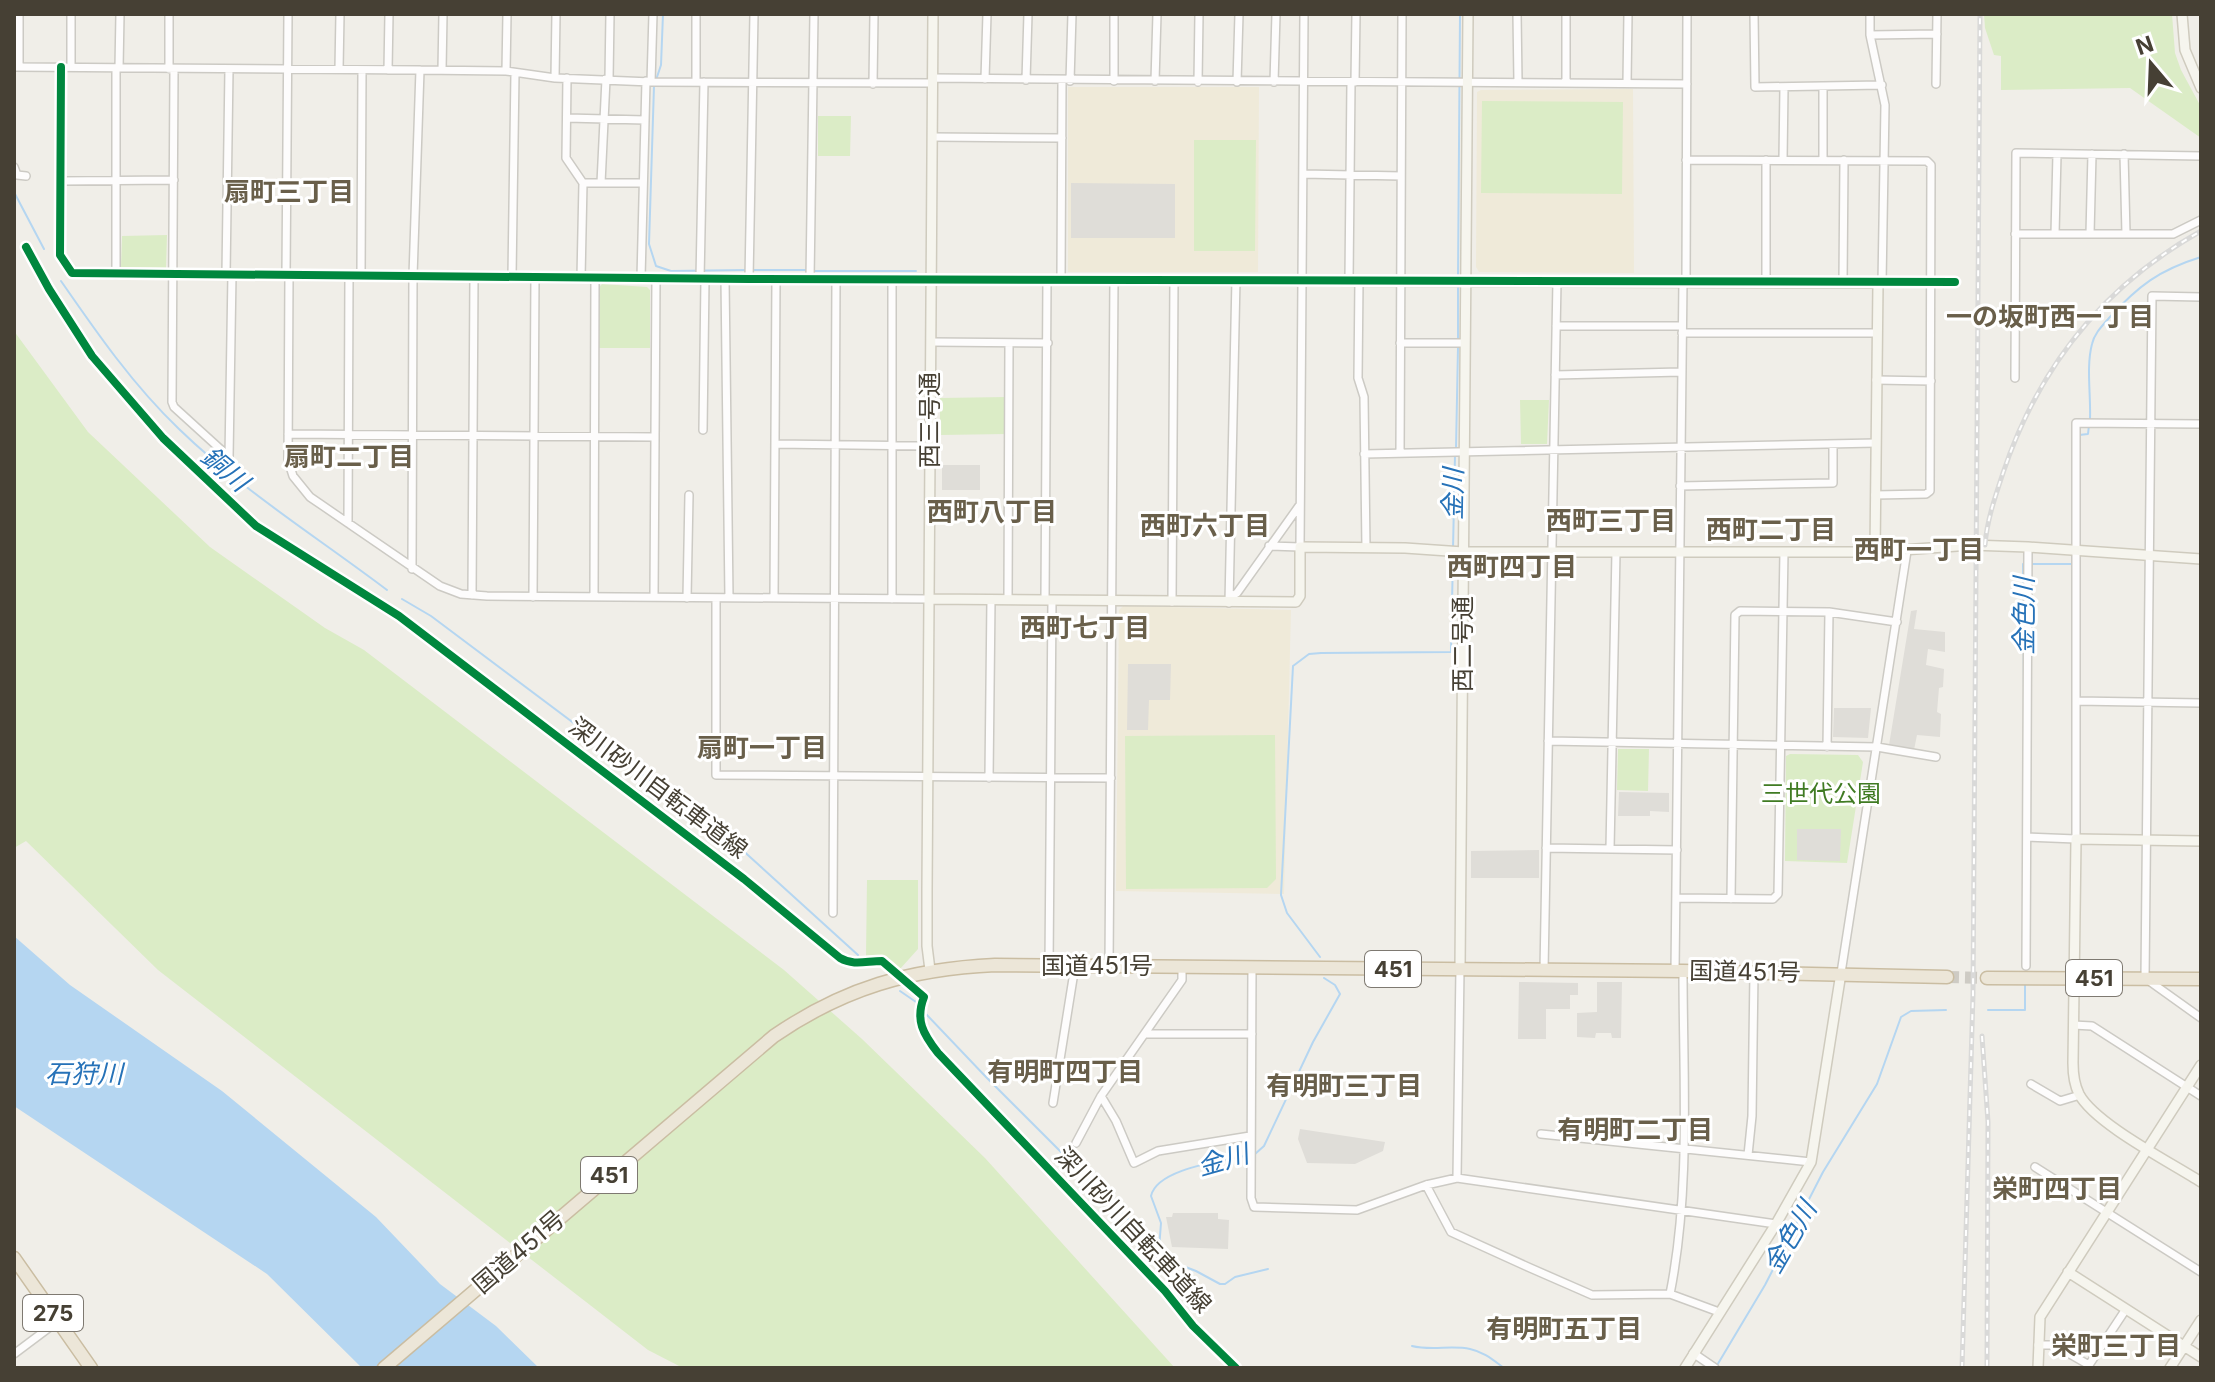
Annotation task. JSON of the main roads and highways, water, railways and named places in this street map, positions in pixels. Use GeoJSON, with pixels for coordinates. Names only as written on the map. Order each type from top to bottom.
{"type":"FeatureCollection","features":[{"type":"Feature","properties":{"kind":"highway","name":"国道451号"},"geometry":{"type":"LineString","coordinates":[[384,1368],[774,1036],[844,996],[892,978],[930,970],[995,965],[1841,973],[1947,977]]}},
{"type":"Feature","properties":{"kind":"highway","name":"451"},"geometry":{"type":"LineString","coordinates":[[1987,978],[2201,979]]}},
{"type":"Feature","properties":{"kind":"highway","name":"275"},"geometry":{"type":"LineString","coordinates":[[14,1258],[91,1368]]}},
{"type":"Feature","properties":{"kind":"water","name":"石狩川"},"geometry":{"type":"Polygon","coordinates":[[[14,936],[70,985],[222,1091],[376,1217],[440,1284],[496,1326],[539,1368],[362,1368],[267,1274],[14,1106],[14,936]]]}},
{"type":"Feature","properties":{"kind":"waterway"},"geometry":{"type":"LineString","coordinates":[[656,80],[661,65],[663,14]]}},
{"type":"Feature","properties":{"kind":"waterway","name":"金川"},"geometry":{"type":"LineString","coordinates":[[1458,277],[1460,14]]}},
{"type":"Feature","properties":{"kind":"waterway"},"geometry":{"type":"LineString","coordinates":[[654,86],[649,244],[656,266],[671,271],[747,270]]}},
{"type":"Feature","properties":{"kind":"waterway","name":"銅川"},"geometry":{"type":"LineString","coordinates":[[14,192],[44,249]]}},
{"type":"Feature","properties":{"kind":"waterway","name":"金色川"},"geometry":{"type":"LineString","coordinates":[[2090,419],[2089,362],[2093,340],[2099,330],[2150,280],[2201,257]]}},
{"type":"Feature","properties":{"kind":"waterway"},"geometry":{"type":"LineString","coordinates":[[754,270],[807,270]]}},
{"type":"Feature","properties":{"kind":"waterway"},"geometry":{"type":"LineString","coordinates":[[814,271],[916,271]]}},
{"type":"Feature","properties":{"kind":"waterway","name":"銅川"},"geometry":{"type":"LineString","coordinates":[[61,281],[131,377],[203,452],[387,590]]}},
{"type":"Feature","properties":{"kind":"waterway","name":"金川"},"geometry":{"type":"LineString","coordinates":[[1458,283],[1458,341]]}},
{"type":"Feature","properties":{"kind":"waterway","name":"金川"},"geometry":{"type":"LineString","coordinates":[[1456,449],[1458,347]]}},
{"type":"Feature","properties":{"kind":"waterway","name":"金色川"},"geometry":{"type":"LineString","coordinates":[[2079,435],[2088,434],[2089,425]]}},
{"type":"Feature","properties":{"kind":"waterway","name":"金川"},"geometry":{"type":"LineString","coordinates":[[1453,549],[1455,455]]}},
{"type":"Feature","properties":{"kind":"waterway","name":"金色川"},"geometry":{"type":"LineString","coordinates":[[2079,513],[2080,547]]}},
{"type":"Feature","properties":{"kind":"waterway","name":"金色川"},"geometry":{"type":"LineString","coordinates":[[2024,690],[2023,564],[2080,564],[2080,553]]}},
{"type":"Feature","properties":{"kind":"waterway","name":"金川"},"geometry":{"type":"LineString","coordinates":[[1320,957],[1287,913],[1281,895],[1293,666],[1309,654],[1451,652],[1453,555]]}},
{"type":"Feature","properties":{"kind":"waterway","name":"銅川"},"geometry":{"type":"LineString","coordinates":[[402,599],[431,616],[739,847],[858,955]]}},
{"type":"Feature","properties":{"kind":"waterway","name":"金川"},"geometry":{"type":"LineString","coordinates":[[1255,1154],[1264,1146],[1313,1042],[1340,994],[1335,985],[1324,978]]}},
{"type":"Feature","properties":{"kind":"waterway","name":"金色川"},"geometry":{"type":"LineString","coordinates":[[1988,1010],[2025,1010],[2025,985]]}},
{"type":"Feature","properties":{"kind":"waterway","name":"銅川"},"geometry":{"type":"LineString","coordinates":[[900,991],[916,1002]]}},
{"type":"Feature","properties":{"kind":"waterway","name":"金色川"},"geometry":{"type":"LineString","coordinates":[[1716,1367],[1765,1285],[1823,1172],[1877,1084],[1901,1017],[1911,1011],[1946,1010]]}},
{"type":"Feature","properties":{"kind":"waterway","name":"銅川"},"geometry":{"type":"LineString","coordinates":[[926,1014],[1170,1261],[1220,1284],[1268,1269]]}},
{"type":"Feature","properties":{"kind":"waterway","name":"金川"},"geometry":{"type":"LineString","coordinates":[[1159,1249],[1161,1223],[1151,1196],[1156,1186],[1178,1172],[1248,1155]]}},
{"type":"Feature","properties":{"kind":"waterway"},"geometry":{"type":"LineString","coordinates":[[1412,1346],[1470,1349],[1484,1354],[1504,1368]]}},
{"type":"Feature","properties":{"kind":"tunnel"},"geometry":{"type":"LineString","coordinates":[[1947,977],[1987,978]]}},
{"type":"Feature","properties":{"kind":"railway"},"geometry":{"type":"LineString","coordinates":[[1962,1368],[1973,994],[1980,14]]}},
{"type":"Feature","properties":{"kind":"railway"},"geometry":{"type":"LineString","coordinates":[[1985,545],[2003,473],[2035,399],[2055,365],[2078,333],[2134,277],[2201,231]]}},
{"type":"Feature","properties":{"kind":"railway"},"geometry":{"type":"LineString","coordinates":[[1982,1036],[1988,1122],[1987,1368]]}},
{"type":"Feature","properties":{"kind":"district","name":"扇町三丁目"},"geometry":{"type":"Point","coordinates":[289,192]}},
{"type":"Feature","properties":{"kind":"district","name":"一の坂町西一丁目"},"geometry":{"type":"Point","coordinates":[2050,317]}},
{"type":"Feature","properties":{"kind":"district","name":"扇町二丁目"},"geometry":{"type":"Point","coordinates":[349,457]}},
{"type":"Feature","properties":{"kind":"district","name":"西町八丁目"},"geometry":{"type":"Point","coordinates":[992,512]}},
{"type":"Feature","properties":{"kind":"district","name":"西町三丁目"},"geometry":{"type":"Point","coordinates":[1611,521]}},
{"type":"Feature","properties":{"kind":"district","name":"西町六丁目"},"geometry":{"type":"Point","coordinates":[1205,526]}},
{"type":"Feature","properties":{"kind":"district","name":"西町二丁目"},"geometry":{"type":"Point","coordinates":[1771,530]}},
{"type":"Feature","properties":{"kind":"district","name":"西町一丁目"},"geometry":{"type":"Point","coordinates":[1919,550]}},
{"type":"Feature","properties":{"kind":"district","name":"西町四丁目"},"geometry":{"type":"Point","coordinates":[1512,567]}},
{"type":"Feature","properties":{"kind":"district","name":"西町七丁目"},"geometry":{"type":"Point","coordinates":[1085,628]}},
{"type":"Feature","properties":{"kind":"district","name":"扇町一丁目"},"geometry":{"type":"Point","coordinates":[762,748]}},
{"type":"Feature","properties":{"kind":"district","name":"有明町四丁目"},"geometry":{"type":"Point","coordinates":[1065,1072]}},
{"type":"Feature","properties":{"kind":"district","name":"有明町三丁目"},"geometry":{"type":"Point","coordinates":[1344,1086]}},
{"type":"Feature","properties":{"kind":"district","name":"有明町二丁目"},"geometry":{"type":"Point","coordinates":[1635,1130]}},
{"type":"Feature","properties":{"kind":"district","name":"栄町四丁目"},"geometry":{"type":"Point","coordinates":[2057,1189]}},
{"type":"Feature","properties":{"kind":"district","name":"有明町五丁目"},"geometry":{"type":"Point","coordinates":[1564,1329]}},
{"type":"Feature","properties":{"kind":"district","name":"栄町三丁目"},"geometry":{"type":"Point","coordinates":[2116,1346]}},
{"type":"Feature","properties":{"kind":"park label","name":"三世代公園"},"geometry":{"type":"Point","coordinates":[1821,794]}}]}
